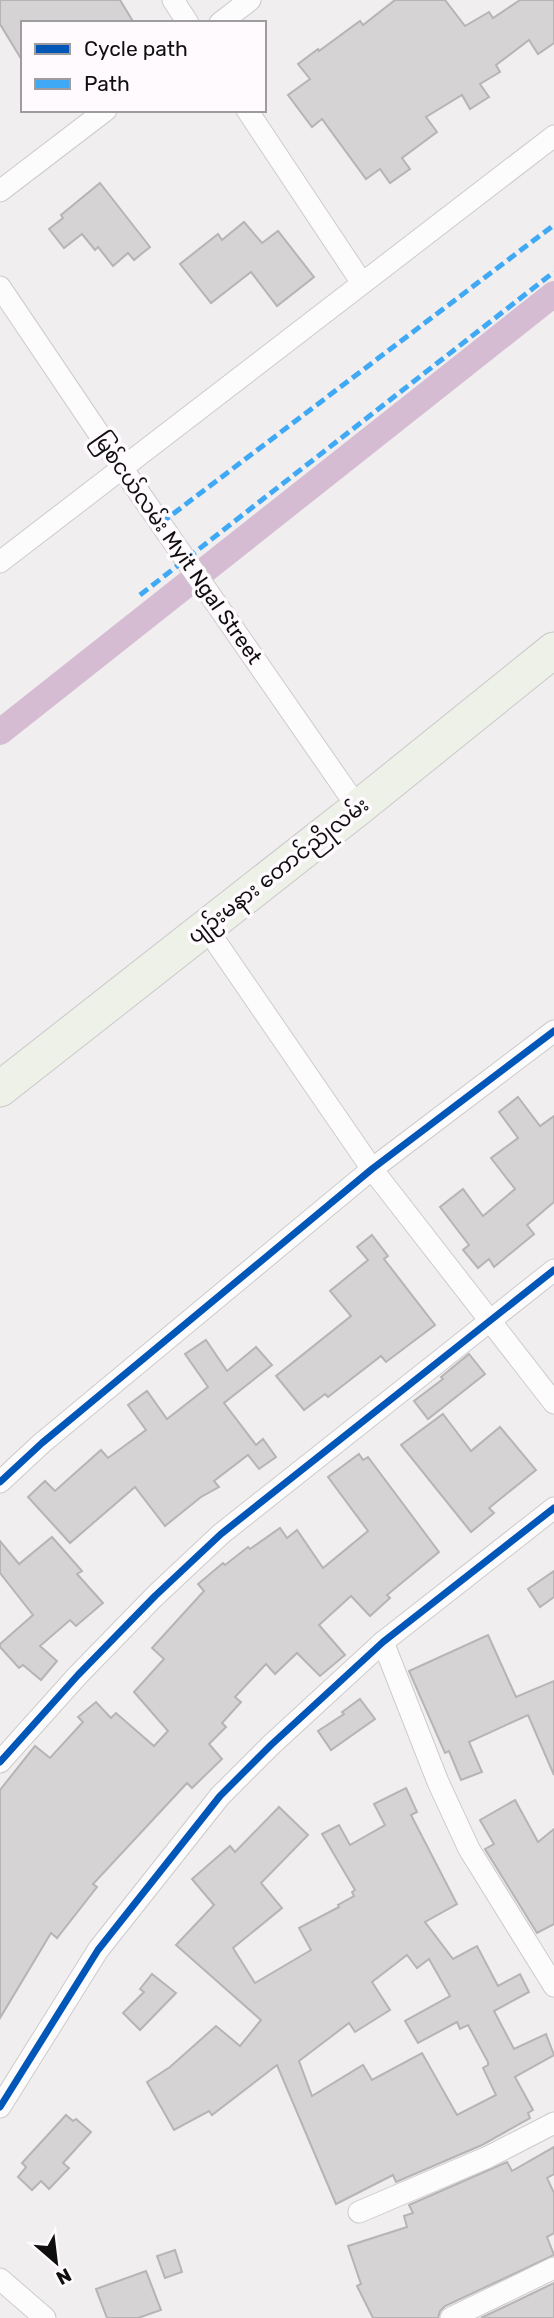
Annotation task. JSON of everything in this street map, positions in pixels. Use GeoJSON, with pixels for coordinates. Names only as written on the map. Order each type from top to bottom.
{"type":"FeatureCollection","features":[{"type":"Feature","properties":{"kind":"main road","name":"ပျဉ်းမနား တောင်ညိုလမ်း"},"geometry":{"type":"LineString","coordinates":[[0,1089],[554,650]]}},
{"type":"Feature","properties":{"kind":"street"},"geometry":{"type":"LineString","coordinates":[[173,0],[187,21]]}},
{"type":"Feature","properties":{"kind":"street"},"geometry":{"type":"LineString","coordinates":[[223,21],[250,0]]}},
{"type":"Feature","properties":{"kind":"street"},"geometry":{"type":"LineString","coordinates":[[0,191],[103,112]]}},
{"type":"Feature","properties":{"kind":"street"},"geometry":{"type":"LineString","coordinates":[[248,112],[362,283]]}},
{"type":"Feature","properties":{"kind":"street"},"geometry":{"type":"LineString","coordinates":[[0,562],[554,136]]}},
{"type":"Feature","properties":{"kind":"street","name":"မြစ်ငယ်လမ်း Myit Ngal Street"},"geometry":{"type":"LineString","coordinates":[[0,287],[122,468],[358,807]]}},
{"type":"Feature","properties":{"kind":"street"},"geometry":{"type":"LineString","coordinates":[[205,926],[373,1170],[554,1403]]}},
{"type":"Feature","properties":{"kind":"street"},"geometry":{"type":"LineString","coordinates":[[0,1482],[53,1434],[373,1170],[554,1031]]}},
{"type":"Feature","properties":{"kind":"street"},"geometry":{"type":"LineString","coordinates":[[0,1762],[78,1675],[155,1596],[221,1534],[554,1270]]}},
{"type":"Feature","properties":{"kind":"street"},"geometry":{"type":"LineString","coordinates":[[0,2107],[98,1950],[220,1796],[383,1642],[554,1508]]}},
{"type":"Feature","properties":{"kind":"street"},"geometry":{"type":"LineString","coordinates":[[383,1642],[438,1782],[469,1849],[554,1986]]}},
{"type":"Feature","properties":{"kind":"street"},"geometry":{"type":"LineString","coordinates":[[359,2212],[488,2157],[554,2123]]}},
{"type":"Feature","properties":{"kind":"street"},"geometry":{"type":"LineString","coordinates":[[451,2318],[554,2268]]}},
{"type":"Feature","properties":{"kind":"street"},"geometry":{"type":"LineString","coordinates":[[0,2279],[46,2318]]}},
{"type":"Feature","properties":{"kind":"building"},"geometry":{"type":"Polygon","coordinates":[[[0,0],[120,0],[133,21],[21,21],[21,59],[0,24],[0,0]]]}},
{"type":"Feature","properties":{"kind":"building"},"geometry":{"type":"Polygon","coordinates":[[[395,0],[445,0],[465,26],[489,12],[493,18],[520,0],[554,0],[554,43],[538,54],[529,40],[496,65],[500,72],[480,84],[489,97],[470,109],[462,95],[426,117],[437,132],[402,158],[410,169],[390,183],[380,169],[366,179],[322,119],[312,127],[288,95],[310,79],[298,64],[360,21],[363,25],[395,0]]]}},
{"type":"Feature","properties":{"kind":"building"},"geometry":{"type":"Polygon","coordinates":[[[100,183],[150,247],[134,260],[128,253],[113,266],[98,247],[95,250],[82,234],[64,248],[49,229],[63,218],[61,215],[100,183]]]}},
{"type":"Feature","properties":{"kind":"building"},"geometry":{"type":"Polygon","coordinates":[[[244,222],[262,243],[278,231],[314,277],[277,306],[251,272],[211,303],[180,264],[218,234],[222,240],[244,222]]]}},
{"type":"Feature","properties":{"kind":"building"},"geometry":{"type":"Polygon","coordinates":[[[518,1097],[540,1126],[554,1116],[554,1202],[527,1225],[534,1234],[494,1267],[489,1259],[478,1268],[463,1250],[469,1245],[440,1207],[463,1189],[483,1216],[515,1189],[491,1158],[518,1138],[499,1112],[518,1097]]]}},
{"type":"Feature","properties":{"kind":"building"},"geometry":{"type":"Polygon","coordinates":[[[372,1235],[388,1256],[384,1259],[435,1325],[386,1362],[381,1356],[328,1397],[325,1394],[304,1410],[276,1376],[351,1316],[330,1291],[368,1260],[357,1247],[372,1235]]]}},
{"type":"Feature","properties":{"kind":"building"},"geometry":{"type":"Polygon","coordinates":[[[206,1340],[227,1371],[256,1347],[272,1365],[224,1403],[256,1445],[263,1439],[276,1457],[259,1469],[248,1455],[214,1481],[219,1487],[201,1497],[165,1526],[135,1487],[70,1543],[28,1497],[45,1481],[55,1491],[101,1450],[108,1458],[146,1430],[128,1405],[147,1391],[167,1419],[208,1387],[185,1354],[206,1340]]]}},
{"type":"Feature","properties":{"kind":"building"},"geometry":{"type":"Polygon","coordinates":[[[469,1354],[485,1374],[428,1419],[414,1401],[443,1379],[441,1377],[469,1354]]]}},
{"type":"Feature","properties":{"kind":"building"},"geometry":{"type":"Polygon","coordinates":[[[443,1414],[471,1451],[500,1427],[536,1470],[489,1508],[494,1513],[471,1532],[401,1445],[443,1414]]]}},
{"type":"Feature","properties":{"kind":"building"},"geometry":{"type":"Polygon","coordinates":[[[359,1454],[363,1460],[368,1457],[439,1552],[387,1595],[390,1598],[370,1616],[351,1596],[319,1625],[345,1655],[320,1676],[297,1653],[275,1674],[266,1664],[235,1697],[241,1702],[222,1723],[226,1727],[209,1744],[222,1759],[192,1788],[187,1783],[93,1884],[97,1887],[57,1938],[51,1933],[0,2018],[0,1790],[35,1746],[50,1758],[83,1722],[78,1717],[96,1702],[111,1718],[116,1713],[154,1746],[168,1731],[134,1692],[164,1659],[152,1648],[204,1591],[198,1584],[223,1563],[225,1565],[280,1528],[287,1538],[297,1530],[323,1568],[368,1531],[328,1477],[359,1454]]]}},
{"type":"Feature","properties":{"kind":"building"},"geometry":{"type":"Polygon","coordinates":[[[52,1537],[82,1571],[77,1574],[103,1603],[76,1626],[70,1620],[40,1646],[57,1661],[41,1680],[23,1665],[19,1668],[0,1647],[0,1644],[33,1615],[0,1573],[0,1541],[19,1564],[52,1537]]]}},
{"type":"Feature","properties":{"kind":"building"},"geometry":{"type":"Polygon","coordinates":[[[554,1571],[554,1597],[540,1607],[528,1589],[554,1571]]]}},
{"type":"Feature","properties":{"kind":"building"},"geometry":{"type":"Polygon","coordinates":[[[488,1635],[516,1697],[554,1681],[554,1775],[528,1715],[469,1742],[482,1772],[461,1780],[449,1751],[445,1753],[409,1671],[488,1635]]]}},
{"type":"Feature","properties":{"kind":"building"},"geometry":{"type":"Polygon","coordinates":[[[360,1699],[375,1719],[331,1750],[318,1731],[344,1714],[342,1712],[360,1699]]]}},
{"type":"Feature","properties":{"kind":"building"},"geometry":{"type":"Polygon","coordinates":[[[406,1788],[417,1812],[411,1815],[457,1904],[425,1922],[453,1959],[477,1946],[498,1986],[520,1974],[529,1992],[494,2011],[514,2049],[546,2034],[554,2055],[515,2077],[533,2110],[528,2113],[530,2118],[482,2145],[396,2182],[393,2175],[336,2204],[277,2065],[212,2115],[209,2111],[174,2130],[147,2082],[170,2067],[216,2026],[240,2046],[261,2020],[176,1945],[214,1905],[192,1879],[230,1846],[235,1852],[279,1807],[308,1835],[261,1883],[282,1908],[233,1948],[255,1983],[311,1950],[299,1928],[354,1896],[352,1892],[355,1890],[322,1834],[339,1825],[350,1845],[385,1825],[374,1804],[406,1788]],[[407,1955],[372,1982],[390,2010],[355,2032],[349,2023],[299,2061],[312,2096],[363,2065],[372,2080],[422,2053],[457,2115],[496,2095],[483,2068],[488,2062],[468,2025],[460,2029],[457,2022],[418,2043],[405,2021],[450,1996],[429,1959],[417,1968],[407,1955]]]}},
{"type":"Feature","properties":{"kind":"building"},"geometry":{"type":"Polygon","coordinates":[[[515,1800],[538,1842],[554,1829],[554,1924],[537,1933],[485,1849],[494,1844],[480,1820],[515,1800]]]}},
{"type":"Feature","properties":{"kind":"building"},"geometry":{"type":"Polygon","coordinates":[[[152,1974],[176,1993],[140,2030],[123,2013],[144,1992],[140,1989],[152,1974]]]}},
{"type":"Feature","properties":{"kind":"building"},"geometry":{"type":"Polygon","coordinates":[[[66,2115],[73,2121],[76,2119],[91,2132],[63,2163],[69,2168],[49,2189],[41,2181],[32,2190],[18,2177],[26,2167],[22,2163],[66,2115]]]}},
{"type":"Feature","properties":{"kind":"building"},"geometry":{"type":"Polygon","coordinates":[[[554,2147],[554,2174],[547,2178],[554,2193],[554,2233],[547,2237],[554,2255],[445,2306],[438,2318],[373,2318],[357,2286],[361,2284],[348,2246],[407,2227],[404,2216],[413,2213],[409,2205],[507,2162],[512,2171],[554,2147]]]}},
{"type":"Feature","properties":{"kind":"building"},"geometry":{"type":"Polygon","coordinates":[[[175,2250],[182,2272],[165,2278],[157,2256],[175,2250]]]}},
{"type":"Feature","properties":{"kind":"building"},"geometry":{"type":"Polygon","coordinates":[[[146,2271],[161,2310],[138,2318],[107,2318],[96,2289],[146,2271]]]}},
{"type":"Feature","properties":{"kind":"building"},"geometry":{"type":"Polygon","coordinates":[[[554,2283],[554,2318],[481,2318],[554,2283]]]}},
{"type":"Feature","properties":{"kind":"waterway"},"geometry":{"type":"LineString","coordinates":[[0,732],[554,294]]}},
{"type":"Feature","properties":{"kind":"marked path"},"geometry":{"type":"LineString","coordinates":[[161,523],[554,225]]}},
{"type":"Feature","properties":{"kind":"marked path"},"geometry":{"type":"LineString","coordinates":[[140,595],[554,272]]}},
{"type":"Feature","properties":{"kind":"cycle path"},"geometry":{"type":"LineString","coordinates":[[0,1482],[42,1443],[372,1169],[554,1031]]}},
{"type":"Feature","properties":{"kind":"cycle path"},"geometry":{"type":"LineString","coordinates":[[0,1762],[78,1675],[155,1596],[221,1534],[554,1270]]}},
{"type":"Feature","properties":{"kind":"cycle path"},"geometry":{"type":"LineString","coordinates":[[0,2107],[98,1950],[220,1796],[383,1642],[554,1508]]}}]}
